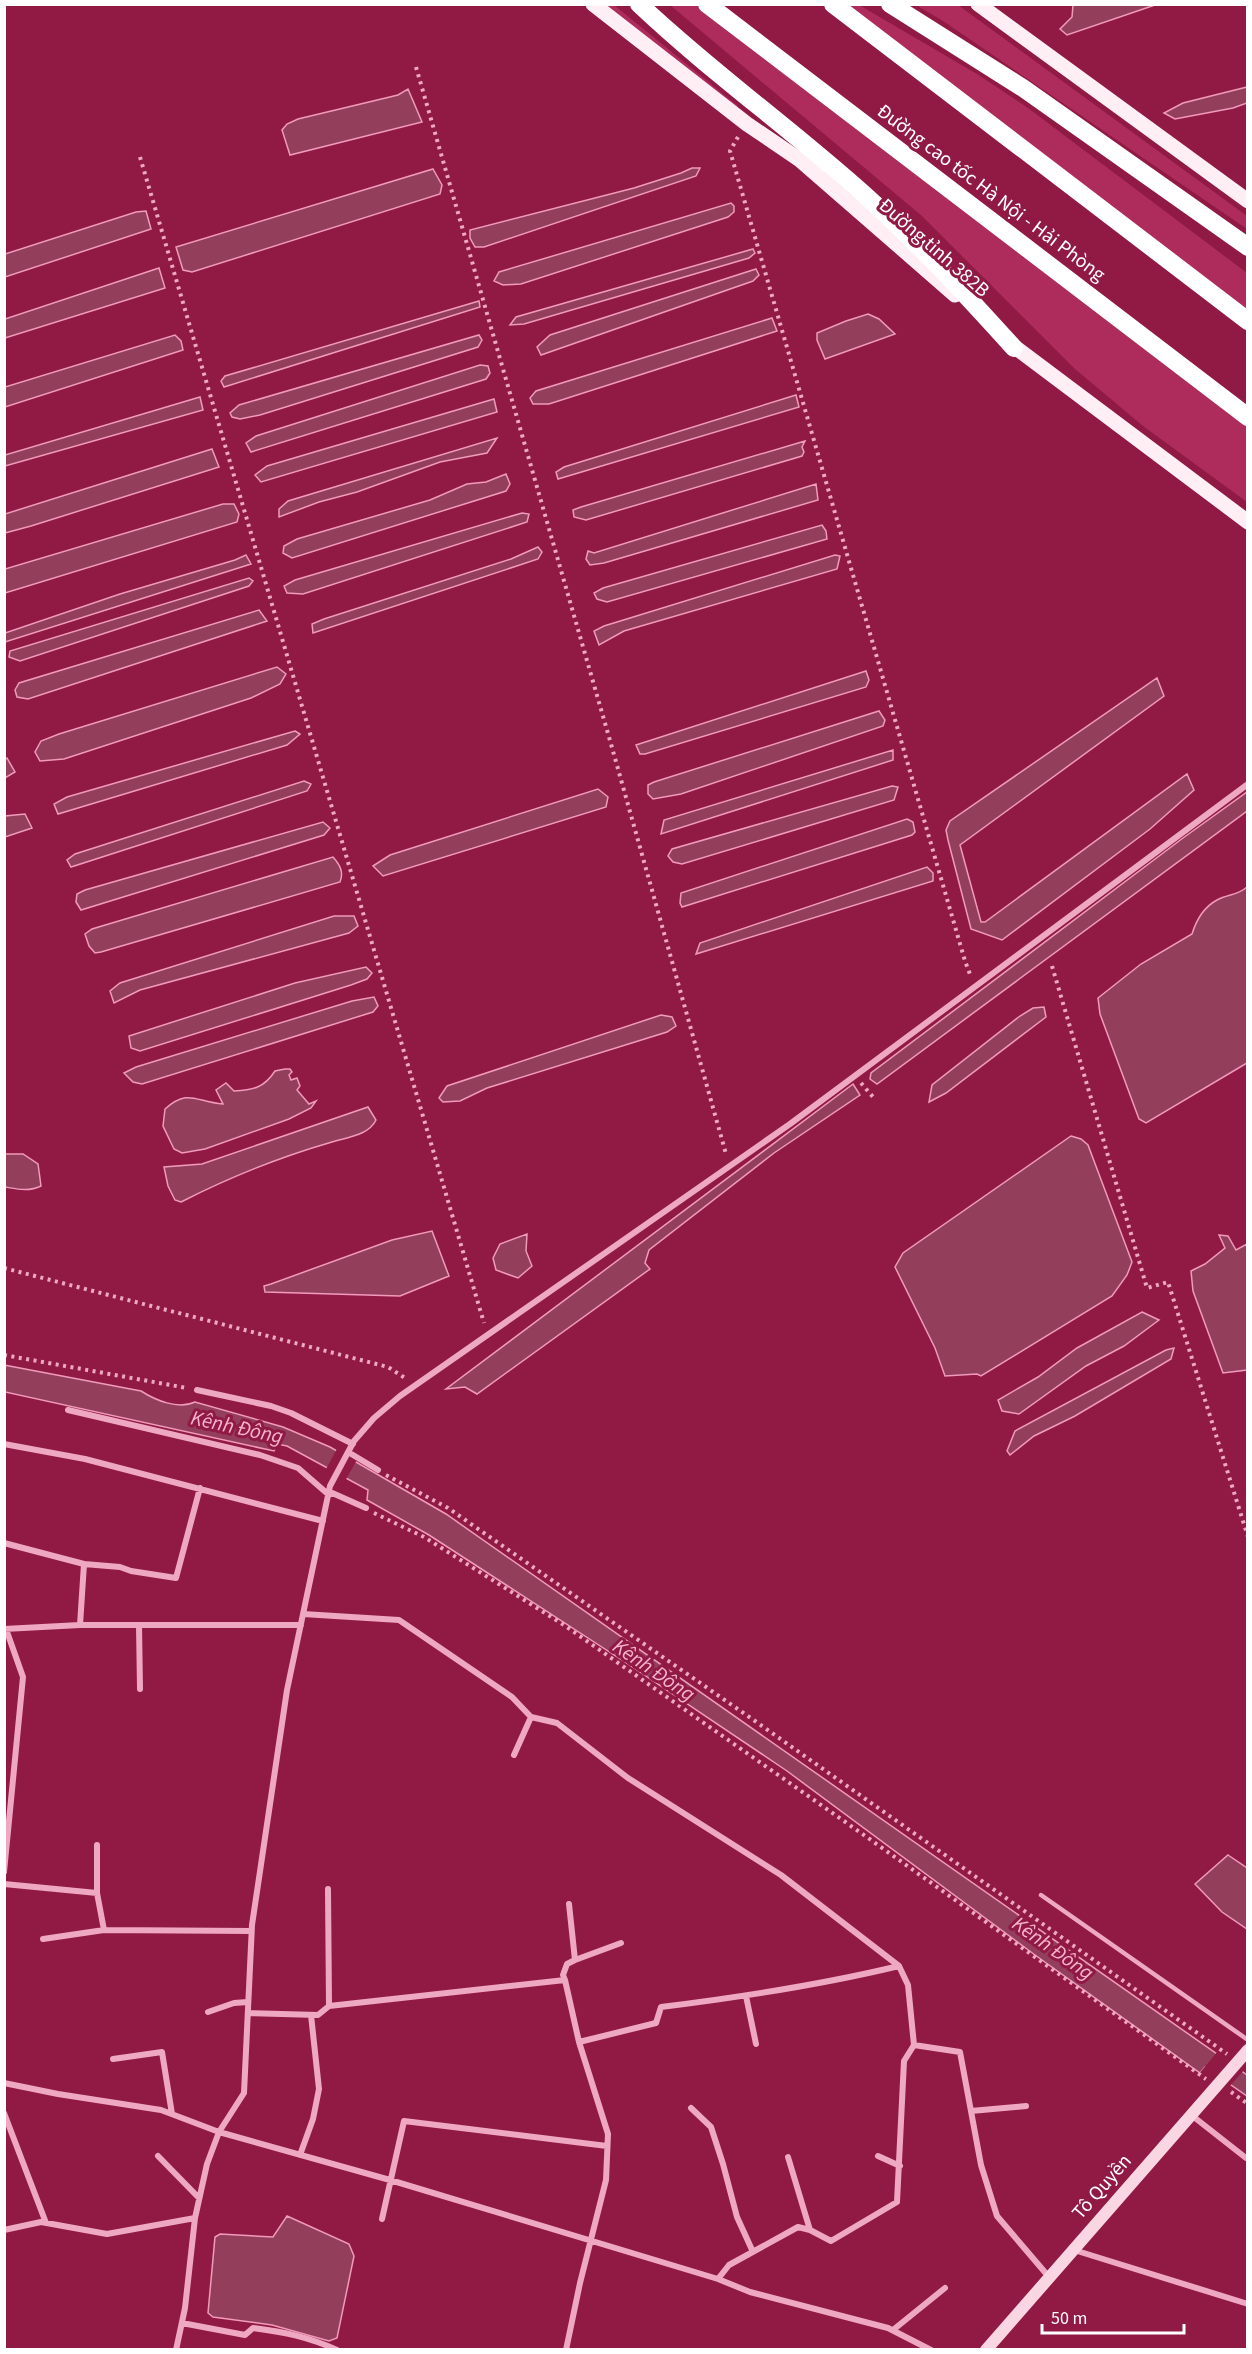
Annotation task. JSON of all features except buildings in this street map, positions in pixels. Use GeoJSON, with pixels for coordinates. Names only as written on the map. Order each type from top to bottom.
{"type":"FeatureCollection","features":[{"type":"Feature","properties":{"kind":"highway"},"geometry":{"type":"LineString","coordinates":[[639,4],[680,42],[868,197],[945,272],[1014,348]]}},
{"type":"Feature","properties":{"kind":"highway","name":"Đường cao tốc Hà Nội - Hải Phòng"},"geometry":{"type":"LineString","coordinates":[[707,4],[1248,417]]}},
{"type":"Feature","properties":{"kind":"highway"},"geometry":{"type":"LineString","coordinates":[[833,4],[1248,321]]}},
{"type":"Feature","properties":{"kind":"highway"},"geometry":{"type":"LineString","coordinates":[[890,4],[1023,88],[1248,247]]}},
{"type":"Feature","properties":{"kind":"main road"},"geometry":{"type":"LineString","coordinates":[[978,4],[1248,201]]}},
{"type":"Feature","properties":{"kind":"main road","name":"Đường tỉnh 382B"},"geometry":{"type":"LineString","coordinates":[[595,6],[747,124],[800,160],[1014,348],[1248,522]]}},
{"type":"Feature","properties":{"kind":"main road","name":"Tô Quyền"},"geometry":{"type":"LineString","coordinates":[[992,2348],[1049,2277],[1243,2054]]}},
{"type":"Feature","properties":{"kind":"street"},"geometry":{"type":"LineString","coordinates":[[176,2349],[182,2323],[195,2218],[207,2164],[219,2132],[244,2093],[252,1931],[287,1690],[330,1491],[350,1448],[374,1418],[414,1387],[790,1124],[1248,784]]}},
{"type":"Feature","properties":{"kind":"street"},"geometry":{"type":"LineString","coordinates":[[197,1390],[271,1406],[291,1413],[350,1448],[378,1470]]}},
{"type":"Feature","properties":{"kind":"street"},"geometry":{"type":"LineString","coordinates":[[68,1410],[260,1455],[298,1468],[330,1491],[366,1508]]}},
{"type":"Feature","properties":{"kind":"street"},"geometry":{"type":"LineString","coordinates":[[4,1444],[85,1459],[323,1521]]}},
{"type":"Feature","properties":{"kind":"street"},"geometry":{"type":"LineString","coordinates":[[4,1543],[84,1564],[120,1567],[131,1571],[176,1578],[200,1488]]}},
{"type":"Feature","properties":{"kind":"street"},"geometry":{"type":"LineString","coordinates":[[80,1625],[84,1564]]}},
{"type":"Feature","properties":{"kind":"street"},"geometry":{"type":"LineString","coordinates":[[303,1614],[399,1620],[512,1697],[531,1717],[557,1723],[628,1778],[781,1875],[899,1966],[908,1985],[914,2045],[904,2061],[897,2202],[831,2241],[810,2230],[798,2227],[729,2265],[718,2279]]}},
{"type":"Feature","properties":{"kind":"street"},"geometry":{"type":"LineString","coordinates":[[4,1872],[23,1677],[5,1629],[80,1625],[302,1625]]}},
{"type":"Feature","properties":{"kind":"street"},"geometry":{"type":"LineString","coordinates":[[139,1625],[140,1689]]}},
{"type":"Feature","properties":{"kind":"street"},"geometry":{"type":"LineString","coordinates":[[514,1755],[531,1717]]}},
{"type":"Feature","properties":{"kind":"street"},"geometry":{"type":"LineString","coordinates":[[97,1845],[97,1893],[104,1930]]}},
{"type":"Feature","properties":{"kind":"street"},"geometry":{"type":"LineString","coordinates":[[4,1884],[97,1893]]}},
{"type":"Feature","properties":{"kind":"street"},"geometry":{"type":"LineString","coordinates":[[328,1889],[329,2006]]}},
{"type":"Feature","properties":{"kind":"street"},"geometry":{"type":"LineString","coordinates":[[570,1904],[575,1960]]}},
{"type":"Feature","properties":{"kind":"street"},"geometry":{"type":"LineString","coordinates":[[43,1939],[104,1930],[252,1931]]}},
{"type":"Feature","properties":{"kind":"street"},"geometry":{"type":"LineString","coordinates":[[566,2349],[606,2180],[608,2134],[579,2042],[563,1975],[567,1964],[621,1943]]}},
{"type":"Feature","properties":{"kind":"street"},"geometry":{"type":"LineString","coordinates":[[579,2042],[656,2023],[661,2007],[840,1981],[899,1966]]}},
{"type":"Feature","properties":{"kind":"street"},"geometry":{"type":"LineString","coordinates":[[248,2013],[318,2015],[329,2006],[565,1980]]}},
{"type":"Feature","properties":{"kind":"street"},"geometry":{"type":"LineString","coordinates":[[746,1996],[756,2044]]}},
{"type":"Feature","properties":{"kind":"street"},"geometry":{"type":"LineString","coordinates":[[208,2012],[234,2003],[248,2002]]}},
{"type":"Feature","properties":{"kind":"street"},"geometry":{"type":"LineString","coordinates":[[300,2155],[313,2120],[319,2089],[311,2014]]}},
{"type":"Feature","properties":{"kind":"street"},"geometry":{"type":"LineString","coordinates":[[914,2045],[960,2052],[981,2165],[997,2216],[1049,2277]]}},
{"type":"Feature","properties":{"kind":"street"},"geometry":{"type":"LineString","coordinates":[[113,2058],[162,2052],[172,2114]]}},
{"type":"Feature","properties":{"kind":"street"},"geometry":{"type":"LineString","coordinates":[[4,2084],[161,2110],[219,2132],[390,2180],[718,2279],[750,2292],[893,2330],[931,2349]]}},
{"type":"Feature","properties":{"kind":"street"},"geometry":{"type":"LineString","coordinates":[[971,2111],[1026,2106]]}},
{"type":"Feature","properties":{"kind":"street"},"geometry":{"type":"LineString","coordinates":[[691,2108],[711,2127],[737,2217],[753,2252]]}},
{"type":"Feature","properties":{"kind":"street"},"geometry":{"type":"LineString","coordinates":[[4,2113],[46,2223]]}},
{"type":"Feature","properties":{"kind":"street"},"geometry":{"type":"LineString","coordinates":[[1190,2114],[1246,2158]]}},
{"type":"Feature","properties":{"kind":"street"},"geometry":{"type":"LineString","coordinates":[[382,2219],[404,2121],[607,2146]]}},
{"type":"Feature","properties":{"kind":"street"},"geometry":{"type":"LineString","coordinates":[[158,2156],[199,2198]]}},
{"type":"Feature","properties":{"kind":"street"},"geometry":{"type":"LineString","coordinates":[[878,2156],[900,2166]]}},
{"type":"Feature","properties":{"kind":"street"},"geometry":{"type":"LineString","coordinates":[[788,2157],[810,2230]]}},
{"type":"Feature","properties":{"kind":"street"},"geometry":{"type":"LineString","coordinates":[[4,2230],[41,2222],[107,2234],[195,2218]]}},
{"type":"Feature","properties":{"kind":"street"},"geometry":{"type":"LineString","coordinates":[[1073,2249],[1248,2304]]}},
{"type":"Feature","properties":{"kind":"street"},"geometry":{"type":"LineString","coordinates":[[893,2330],[945,2288]]}},
{"type":"Feature","properties":{"kind":"street"},"geometry":{"type":"LineString","coordinates":[[182,2323],[245,2335],[253,2328],[275,2331],[310,2338],[338,2349]]}},
{"type":"Feature","properties":{"kind":"lane"},"geometry":{"type":"LineString","coordinates":[[1041,1895],[1248,2040]]}},
{"type":"Feature","properties":{"kind":"path"},"geometry":{"type":"LineString","coordinates":[[416,67],[730,1167]]}},
{"type":"Feature","properties":{"kind":"path"},"geometry":{"type":"LineString","coordinates":[[747,124],[730,151],[965,961],[971,976],[979,983]]}},
{"type":"Feature","properties":{"kind":"path"},"geometry":{"type":"LineString","coordinates":[[140,157],[488,1335]]}},
{"type":"Feature","properties":{"kind":"path"},"geometry":{"type":"LineString","coordinates":[[1053,966],[1147,1288],[1168,1282],[1248,1537]]}},
{"type":"Feature","properties":{"kind":"path"},"geometry":{"type":"LineString","coordinates":[[4,1268],[388,1367],[414,1387]]}},
{"type":"Feature","properties":{"kind":"path"},"geometry":{"type":"LineString","coordinates":[[4,1355],[197,1390]]}},
{"type":"Feature","properties":{"kind":"path"},"geometry":{"type":"LineString","coordinates":[[378,1470],[448,1508],[764,1728],[1243,2054]]}},
{"type":"Feature","properties":{"kind":"path"},"geometry":{"type":"LineString","coordinates":[[366,1508],[424,1537],[564,1625],[1215,2085]]}},
{"type":"Feature","properties":{"kind":"shaded area"},"geometry":{"type":"Polygon","coordinates":[[[614,5],[738,106],[734,109],[604,7],[614,5]]]}},
{"type":"Feature","properties":{"kind":"shaded area"},"geometry":{"type":"Polygon","coordinates":[[[670,5],[700,5],[1247,421],[1247,502],[1143,426],[1075,369],[922,216],[670,5]]]}},
{"type":"Feature","properties":{"kind":"shaded area"},"geometry":{"type":"Polygon","coordinates":[[[845,5],[859,5],[977,74],[1028,108],[1247,273],[1247,309],[845,5]]]}},
{"type":"Feature","properties":{"kind":"shaded area"},"geometry":{"type":"Polygon","coordinates":[[[916,5],[958,5],[1247,216],[1247,229],[943,21],[916,5]]]}},
{"type":"Feature","properties":{"kind":"water"},"geometry":{"type":"Polygon","coordinates":[[[1073,4],[1155,5],[1067,35],[1060,29],[1072,17],[1073,4]]]}},
{"type":"Feature","properties":{"kind":"water"},"geometry":{"type":"Polygon","coordinates":[[[1247,87],[1247,103],[1233,108],[1175,119],[1164,113],[1183,103],[1247,87]]]}},
{"type":"Feature","properties":{"kind":"water"},"geometry":{"type":"Polygon","coordinates":[[[408,89],[422,122],[290,155],[282,130],[287,124],[298,119],[398,95],[408,89]]]}},
{"type":"Feature","properties":{"kind":"water"},"geometry":{"type":"Polygon","coordinates":[[[692,168],[700,168],[696,176],[484,247],[475,247],[470,238],[470,230],[634,188],[692,168]]]}},
{"type":"Feature","properties":{"kind":"water"},"geometry":{"type":"Polygon","coordinates":[[[433,169],[442,185],[440,194],[192,272],[183,270],[176,247],[433,169]]]}},
{"type":"Feature","properties":{"kind":"water"},"geometry":{"type":"Polygon","coordinates":[[[731,203],[734,206],[734,212],[728,217],[521,284],[503,285],[494,281],[499,272],[731,203]]]}},
{"type":"Feature","properties":{"kind":"water"},"geometry":{"type":"Polygon","coordinates":[[[146,211],[151,229],[5,277],[5,254],[136,212],[146,211]]]}},
{"type":"Feature","properties":{"kind":"water"},"geometry":{"type":"Polygon","coordinates":[[[753,249],[755,253],[749,258],[524,324],[510,325],[516,317],[753,249]]]}},
{"type":"Feature","properties":{"kind":"water"},"geometry":{"type":"Polygon","coordinates":[[[159,268],[165,288],[5,338],[5,319],[159,268]]]}},
{"type":"Feature","properties":{"kind":"water"},"geometry":{"type":"Polygon","coordinates":[[[756,269],[759,275],[753,281],[541,355],[537,347],[550,335],[756,269]]]}},
{"type":"Feature","properties":{"kind":"water"},"geometry":{"type":"Polygon","coordinates":[[[479,301],[480,307],[224,387],[221,381],[225,376],[479,301]]]}},
{"type":"Feature","properties":{"kind":"water"},"geometry":{"type":"Polygon","coordinates":[[[868,314],[879,319],[895,334],[825,359],[817,340],[817,333],[868,314]]]}},
{"type":"Feature","properties":{"kind":"water"},"geometry":{"type":"Polygon","coordinates":[[[772,318],[777,331],[549,404],[533,404],[530,398],[536,391],[772,318]]]}},
{"type":"Feature","properties":{"kind":"water"},"geometry":{"type":"Polygon","coordinates":[[[175,335],[181,341],[183,350],[5,407],[5,387],[175,335]]]}},
{"type":"Feature","properties":{"kind":"water"},"geometry":{"type":"Polygon","coordinates":[[[479,335],[482,340],[478,347],[260,415],[240,419],[232,417],[230,413],[239,405],[479,335]]]}},
{"type":"Feature","properties":{"kind":"water"},"geometry":{"type":"Polygon","coordinates":[[[480,365],[488,366],[490,373],[486,379],[251,452],[246,443],[256,436],[480,365]]]}},
{"type":"Feature","properties":{"kind":"water"},"geometry":{"type":"Polygon","coordinates":[[[796,395],[799,407],[558,479],[556,472],[564,467],[796,395]]]}},
{"type":"Feature","properties":{"kind":"water"},"geometry":{"type":"Polygon","coordinates":[[[200,397],[203,410],[5,466],[5,455],[200,397]]]}},
{"type":"Feature","properties":{"kind":"water"},"geometry":{"type":"Polygon","coordinates":[[[494,399],[497,412],[261,482],[255,475],[267,466],[494,399]]]}},
{"type":"Feature","properties":{"kind":"water"},"geometry":{"type":"Polygon","coordinates":[[[497,438],[487,453],[440,462],[279,517],[279,509],[288,501],[497,438]]]}},
{"type":"Feature","properties":{"kind":"water"},"geometry":{"type":"Polygon","coordinates":[[[805,441],[802,456],[586,520],[574,517],[573,510],[581,507],[805,441]]]}},
{"type":"Feature","properties":{"kind":"water"},"geometry":{"type":"Polygon","coordinates":[[[212,449],[219,467],[5,533],[5,514],[212,449]]]}},
{"type":"Feature","properties":{"kind":"water"},"geometry":{"type":"Polygon","coordinates":[[[506,474],[510,484],[506,491],[292,558],[283,553],[284,546],[297,539],[430,500],[467,484],[486,482],[506,474]]]}},
{"type":"Feature","properties":{"kind":"water"},"geometry":{"type":"Polygon","coordinates":[[[816,484],[818,500],[604,563],[590,565],[586,559],[588,551],[594,553],[816,484]]]}},
{"type":"Feature","properties":{"kind":"water"},"geometry":{"type":"Polygon","coordinates":[[[223,504],[234,504],[239,514],[237,522],[5,593],[5,569],[223,504]]]}},
{"type":"Feature","properties":{"kind":"water"},"geometry":{"type":"Polygon","coordinates":[[[522,513],[529,514],[527,522],[303,594],[287,593],[284,586],[295,580],[522,513]]]}},
{"type":"Feature","properties":{"kind":"water"},"geometry":{"type":"Polygon","coordinates":[[[822,525],[827,539],[607,602],[597,599],[594,593],[603,588],[822,525]]]}},
{"type":"Feature","properties":{"kind":"water"},"geometry":{"type":"Polygon","coordinates":[[[538,547],[542,552],[538,559],[313,633],[312,624],[324,619],[511,559],[538,547]]]}},
{"type":"Feature","properties":{"kind":"water"},"geometry":{"type":"Polygon","coordinates":[[[246,555],[251,564],[5,642],[5,633],[246,555]]]}},
{"type":"Feature","properties":{"kind":"water"},"geometry":{"type":"Polygon","coordinates":[[[835,555],[840,556],[837,569],[624,631],[599,645],[594,631],[604,626],[835,555]]]}},
{"type":"Feature","properties":{"kind":"water"},"geometry":{"type":"Polygon","coordinates":[[[249,578],[253,581],[249,586],[20,661],[9,657],[10,651],[249,578]]]}},
{"type":"Feature","properties":{"kind":"water"},"geometry":{"type":"Polygon","coordinates":[[[259,610],[267,621],[28,699],[17,697],[15,690],[19,683],[259,610]]]}},
{"type":"Feature","properties":{"kind":"water"},"geometry":{"type":"Polygon","coordinates":[[[277,667],[286,674],[280,684],[251,698],[64,759],[40,761],[35,752],[41,741],[59,734],[277,667]]]}},
{"type":"Feature","properties":{"kind":"water"},"geometry":{"type":"Polygon","coordinates":[[[866,671],[869,680],[866,687],[645,754],[640,754],[636,745],[866,671]]]}},
{"type":"Feature","properties":{"kind":"water"},"geometry":{"type":"Polygon","coordinates":[[[1157,678],[1164,696],[960,845],[981,922],[985,922],[1187,774],[1194,790],[1150,829],[1002,940],[971,929],[946,830],[950,821],[1157,678]]]}},
{"type":"Feature","properties":{"kind":"water"},"geometry":{"type":"Polygon","coordinates":[[[879,711],[885,720],[883,726],[681,794],[653,799],[648,794],[648,785],[654,782],[879,711]]]}},
{"type":"Feature","properties":{"kind":"water"},"geometry":{"type":"Polygon","coordinates":[[[295,731],[300,734],[287,745],[58,814],[54,804],[67,797],[295,731]]]}},
{"type":"Feature","properties":{"kind":"water"},"geometry":{"type":"Polygon","coordinates":[[[893,750],[893,760],[661,834],[664,820],[893,750]]]}},
{"type":"Feature","properties":{"kind":"water"},"geometry":{"type":"Polygon","coordinates":[[[7,758],[15,772],[5,778],[5,759],[7,758]]]}},
{"type":"Feature","properties":{"kind":"water"},"geometry":{"type":"Polygon","coordinates":[[[304,781],[311,784],[307,791],[71,867],[67,860],[75,854],[304,781]]]}},
{"type":"Feature","properties":{"kind":"water"},"geometry":{"type":"Polygon","coordinates":[[[892,786],[898,787],[894,800],[682,864],[673,862],[668,856],[672,849],[892,786]]]}},
{"type":"Feature","properties":{"kind":"water"},"geometry":{"type":"Polygon","coordinates":[[[598,789],[608,797],[606,807],[383,876],[373,866],[390,855],[598,789]]]}},
{"type":"Feature","properties":{"kind":"water"},"geometry":{"type":"Polygon","coordinates":[[[1247,792],[1247,811],[877,1084],[870,1079],[871,1073],[1247,792]]]}},
{"type":"Feature","properties":{"kind":"water"},"geometry":{"type":"Polygon","coordinates":[[[25,814],[32,828],[5,837],[5,816],[25,814]]]}},
{"type":"Feature","properties":{"kind":"water"},"geometry":{"type":"Polygon","coordinates":[[[907,819],[913,822],[915,832],[912,835],[682,907],[680,903],[681,893],[907,819]]]}},
{"type":"Feature","properties":{"kind":"water"},"geometry":{"type":"Polygon","coordinates":[[[323,822],[330,828],[324,835],[81,910],[76,902],[77,894],[85,890],[323,822]]]}},
{"type":"Feature","properties":{"kind":"water"},"geometry":{"type":"Polygon","coordinates":[[[333,857],[341,869],[340,882],[101,952],[95,953],[89,946],[85,934],[92,929],[333,857]]]}},
{"type":"Feature","properties":{"kind":"water"},"geometry":{"type":"Polygon","coordinates":[[[927,867],[933,873],[933,881],[696,954],[700,943],[927,867]]]}},
{"type":"Feature","properties":{"kind":"water"},"geometry":{"type":"Polygon","coordinates":[[[1247,887],[1247,1063],[1146,1123],[1139,1119],[1100,1014],[1098,998],[1141,964],[1192,934],[1201,915],[1212,903],[1247,887]]]}},
{"type":"Feature","properties":{"kind":"water"},"geometry":{"type":"Polygon","coordinates":[[[334,916],[354,916],[358,926],[349,933],[140,990],[114,1003],[110,991],[120,983],[334,916]]]}},
{"type":"Feature","properties":{"kind":"water"},"geometry":{"type":"Polygon","coordinates":[[[366,967],[372,973],[367,979],[351,985],[140,1051],[131,1048],[129,1036],[295,983],[366,967]]]}},
{"type":"Feature","properties":{"kind":"water"},"geometry":{"type":"Polygon","coordinates":[[[374,997],[378,1006],[373,1012],[142,1084],[133,1082],[124,1073],[136,1067],[352,1001],[374,997]]]}},
{"type":"Feature","properties":{"kind":"water"},"geometry":{"type":"Polygon","coordinates":[[[1044,1007],[1046,1017],[946,1093],[929,1102],[932,1085],[1020,1016],[1033,1008],[1044,1007]]]}},
{"type":"Feature","properties":{"kind":"water"},"geometry":{"type":"Polygon","coordinates":[[[661,1015],[672,1017],[676,1026],[667,1032],[487,1088],[460,1101],[443,1102],[439,1098],[447,1086],[661,1015]]]}},
{"type":"Feature","properties":{"kind":"water"},"geometry":{"type":"Polygon","coordinates":[[[290,1069],[292,1072],[289,1075],[291,1080],[297,1078],[300,1086],[297,1090],[309,1104],[316,1101],[311,1108],[289,1119],[205,1149],[182,1153],[174,1149],[163,1126],[165,1109],[173,1103],[180,1099],[192,1098],[223,1104],[216,1090],[226,1083],[234,1091],[252,1089],[262,1085],[275,1071],[290,1069]]]}},
{"type":"Feature","properties":{"kind":"water"},"geometry":{"type":"Polygon","coordinates":[[[853,1084],[860,1095],[774,1153],[649,1250],[645,1263],[650,1269],[477,1394],[465,1387],[446,1389],[853,1084]]]}},
{"type":"Feature","properties":{"kind":"water"},"geometry":{"type":"Polygon","coordinates":[[[368,1107],[376,1120],[368,1129],[357,1135],[274,1161],[181,1202],[175,1200],[168,1186],[164,1167],[202,1164],[368,1107]]]}},
{"type":"Feature","properties":{"kind":"water"},"geometry":{"type":"Polygon","coordinates":[[[1071,1136],[1081,1139],[1088,1145],[1132,1262],[1127,1275],[1112,1296],[981,1376],[977,1374],[945,1376],[935,1348],[895,1267],[903,1253],[1071,1136]]]}},
{"type":"Feature","properties":{"kind":"water"},"geometry":{"type":"Polygon","coordinates":[[[5,1154],[23,1154],[38,1164],[41,1186],[28,1189],[5,1187],[5,1154]]]}},
{"type":"Feature","properties":{"kind":"water"},"geometry":{"type":"Polygon","coordinates":[[[432,1231],[449,1276],[400,1296],[265,1292],[264,1286],[392,1240],[432,1231]]]}},
{"type":"Feature","properties":{"kind":"water"},"geometry":{"type":"Polygon","coordinates":[[[527,1234],[526,1251],[532,1266],[518,1278],[496,1270],[493,1258],[500,1244],[527,1234]]]}},
{"type":"Feature","properties":{"kind":"water"},"geometry":{"type":"Polygon","coordinates":[[[1219,1235],[1228,1236],[1236,1250],[1247,1244],[1247,1370],[1223,1373],[1193,1291],[1191,1271],[1205,1264],[1225,1248],[1219,1235]]]}},
{"type":"Feature","properties":{"kind":"water"},"geometry":{"type":"Polygon","coordinates":[[[1142,1312],[1159,1320],[1124,1346],[1086,1366],[1019,1414],[1002,1411],[998,1400],[1038,1377],[1077,1348],[1142,1312]]]}},
{"type":"Feature","properties":{"kind":"water"},"geometry":{"type":"Polygon","coordinates":[[[1174,1348],[1171,1359],[1075,1416],[1034,1436],[1010,1455],[1007,1451],[1015,1431],[1166,1350],[1174,1348]]]}},
{"type":"Feature","properties":{"kind":"water","name":"Kênh Đông"},"geometry":{"type":"Polygon","coordinates":[[[4,1365],[141,1391],[160,1401],[174,1404],[195,1402],[283,1427],[330,1447],[446,1514],[1247,2075],[1247,2096],[1205,2067],[1200,2073],[1035,1955],[787,1771],[628,1664],[429,1535],[367,1500],[368,1490],[287,1446],[277,1444],[274,1451],[5,1392],[4,1365]]]}},
{"type":"Feature","properties":{"kind":"water"},"geometry":{"type":"Polygon","coordinates":[[[1228,1855],[1247,1868],[1247,1929],[1222,1912],[1195,1884],[1228,1855]]]}},
{"type":"Feature","properties":{"kind":"water"},"geometry":{"type":"Polygon","coordinates":[[[287,2216],[349,2244],[354,2256],[337,2338],[329,2341],[272,2325],[213,2317],[208,2313],[215,2237],[220,2234],[273,2237],[287,2216]]]}},
{"type":"Feature","properties":{"kind":"pier"},"geometry":{"type":"Polygon","coordinates":[[[338,1447],[358,1458],[345,1481],[325,1471],[338,1447]]]}},
{"type":"Feature","properties":{"kind":"pier"},"geometry":{"type":"Polygon","coordinates":[[[1218,2051],[1245,2069],[1229,2087],[1205,2071],[1198,2075],[1218,2051]]]}}]}
